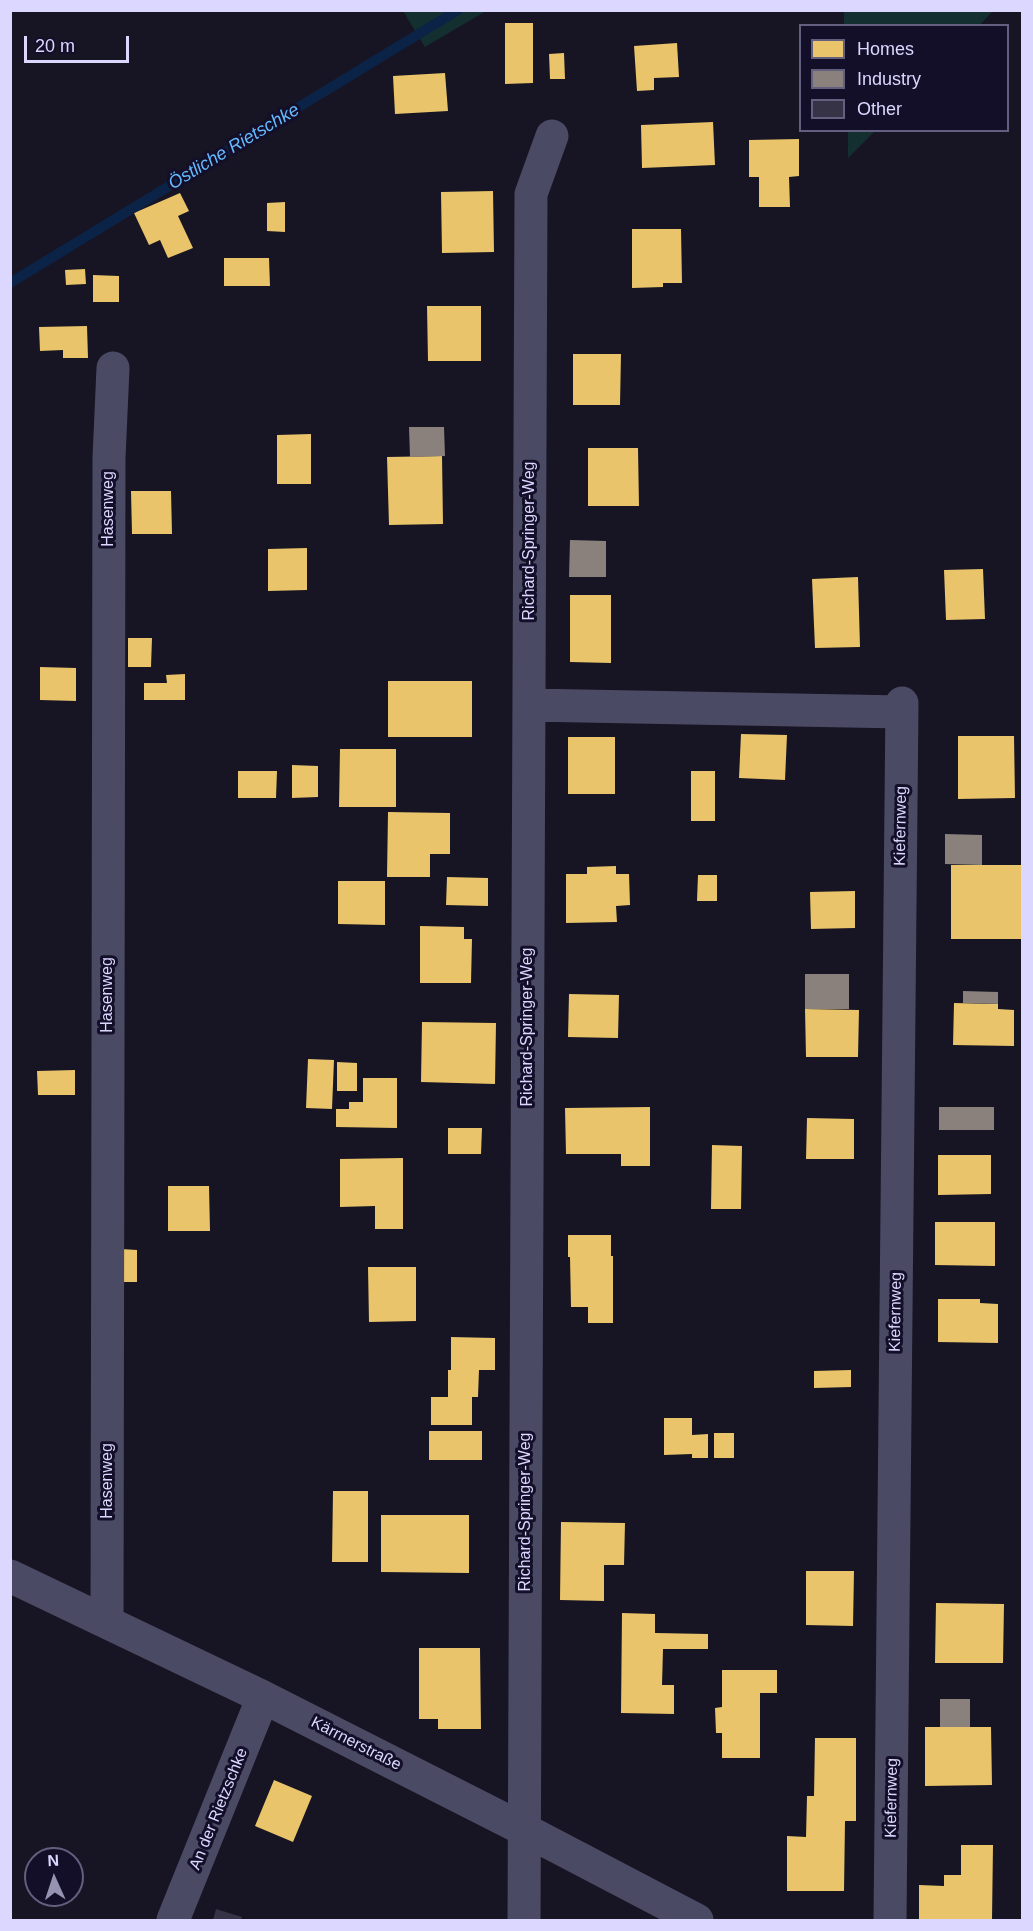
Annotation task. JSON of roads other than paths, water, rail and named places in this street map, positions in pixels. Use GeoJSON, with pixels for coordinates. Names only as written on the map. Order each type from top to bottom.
{"type":"FeatureCollection","features":[{"type":"Feature","properties":{"kind":"street","name":"Richard-Springer-Weg"},"geometry":{"type":"LineString","coordinates":[[524,1920],[531,194],[552,136]]}},
{"type":"Feature","properties":{"kind":"street","name":"Hasenweg"},"geometry":{"type":"LineString","coordinates":[[107,1622],[109,482],[113,368]]}},
{"type":"Feature","properties":{"kind":"street","name":"Kiefernweg"},"geometry":{"type":"LineString","coordinates":[[529,705],[902,707],[891,1920]]}},
{"type":"Feature","properties":{"kind":"street","name":"Kärrnerstraße"},"geometry":{"type":"LineString","coordinates":[[10,1576],[263,1697],[697,1920]]}},
{"type":"Feature","properties":{"kind":"street","name":"An der Rietzschke"},"geometry":{"type":"LineString","coordinates":[[174,1920],[263,1697]]}},
{"type":"Feature","properties":{"kind":"waterway","name":"Östliche Rietschke"},"geometry":{"type":"LineString","coordinates":[[10,283],[458,10]]}}]}
